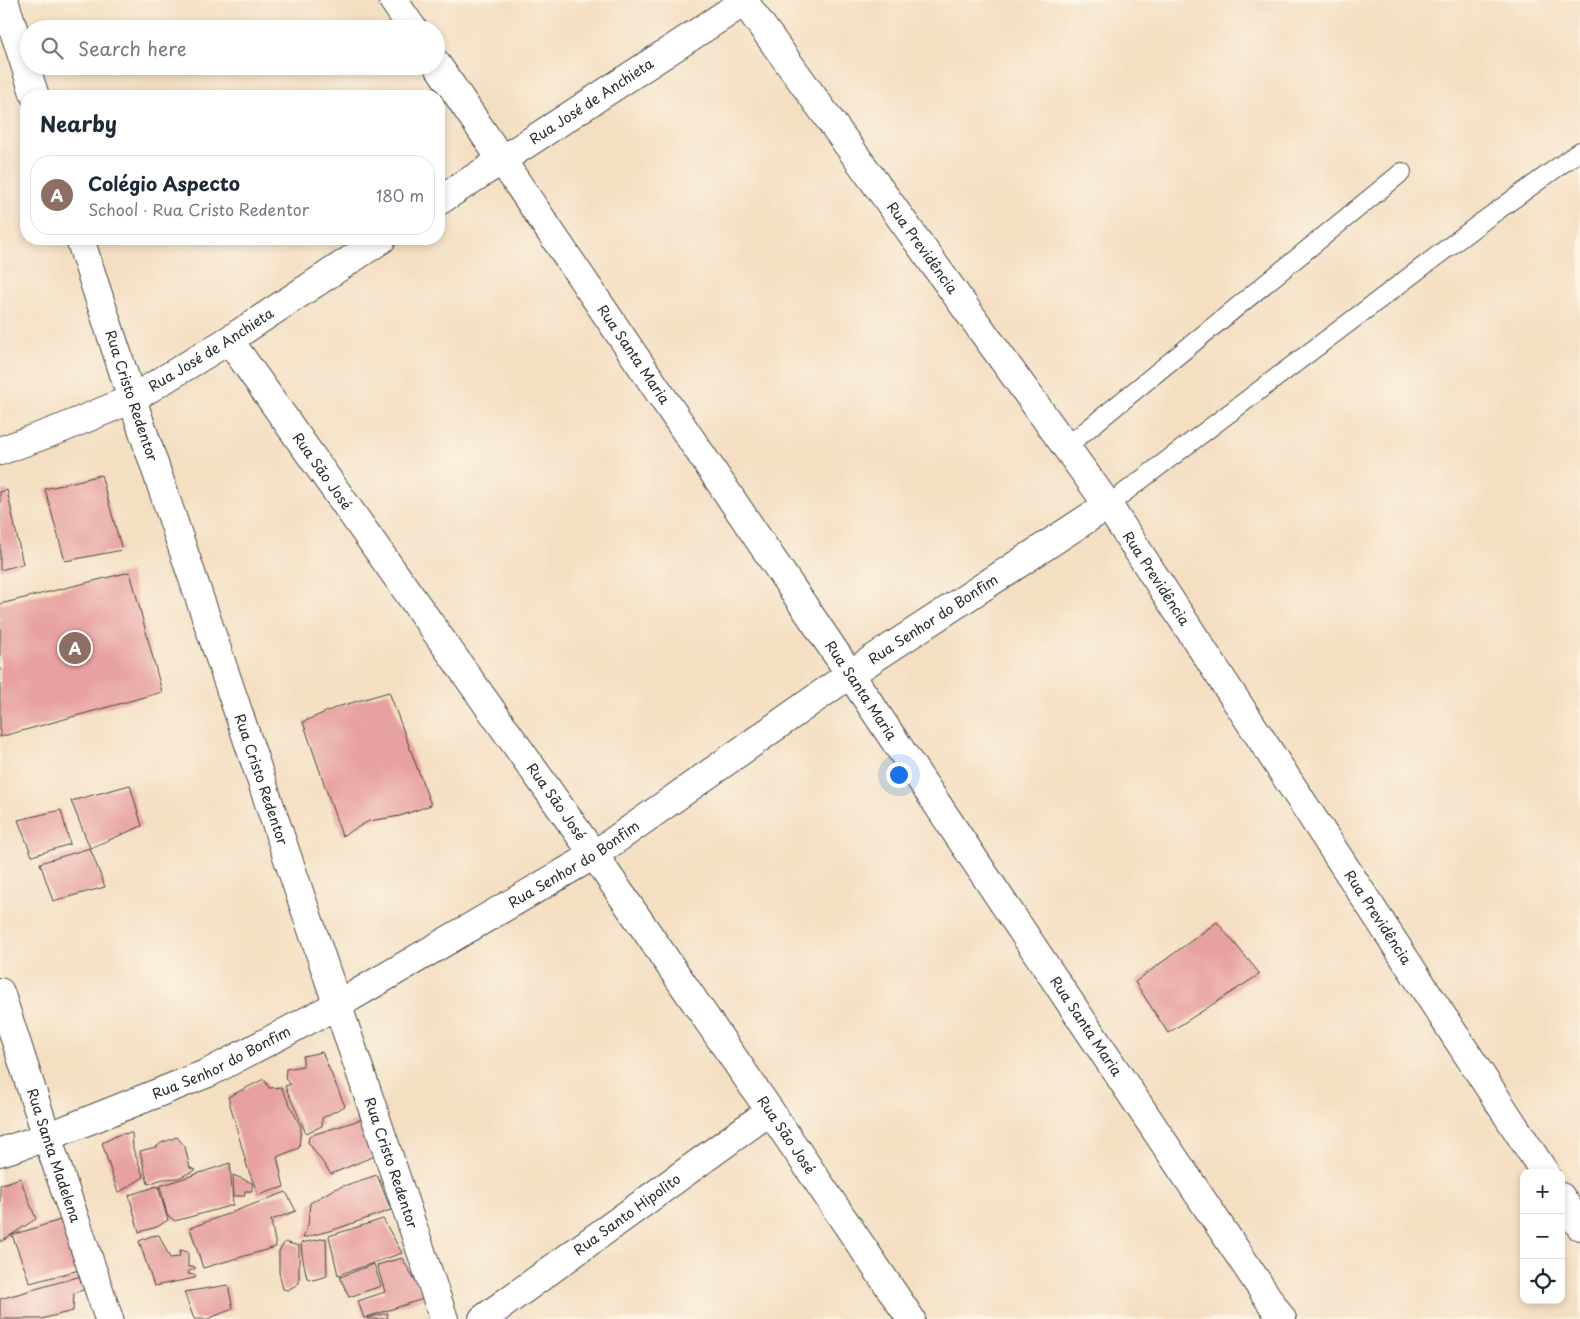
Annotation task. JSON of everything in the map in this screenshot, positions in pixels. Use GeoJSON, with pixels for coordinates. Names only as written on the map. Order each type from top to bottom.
{"type":"FeatureCollection","features":[{"type":"Feature","properties":{"kind":"street"},"geometry":{"type":"LineString","coordinates":[[4,0],[20,51]]}},
{"type":"Feature","properties":{"kind":"street"},"geometry":{"type":"LineString","coordinates":[[393,0],[407,20]]}},
{"type":"Feature","properties":{"kind":"street","name":"Rua José de Anchieta"},"geometry":{"type":"LineString","coordinates":[[445,197],[744,1]]}},
{"type":"Feature","properties":{"kind":"street","name":"Rua Previdência"},"geometry":{"type":"LineString","coordinates":[[744,1],[1108,505],[1542,1169]]}},
{"type":"Feature","properties":{"kind":"street"},"geometry":{"type":"LineString","coordinates":[[27,75],[32,90]]}},
{"type":"Feature","properties":{"kind":"street","name":"Rua Santa Maria"},"geometry":{"type":"LineString","coordinates":[[444,75],[850,674],[1282,1319]]}},
{"type":"Feature","properties":{"kind":"street","name":"Rua Cristo Redentor"},"geometry":{"type":"LineString","coordinates":[[82,245],[132,399],[444,1319]]}},
{"type":"Feature","properties":{"kind":"street","name":"Rua José de Anchieta"},"geometry":{"type":"LineString","coordinates":[[0,451],[63,428],[132,399],[229,340],[373,245]]}},
{"type":"Feature","properties":{"kind":"street","name":"Rua São José"},"geometry":{"type":"LineString","coordinates":[[229,340],[594,855],[912,1319]]}},
{"type":"Feature","properties":{"kind":"street","name":"Rua Senhor do Bonfim"},"geometry":{"type":"LineString","coordinates":[[0,1152],[47,1137],[208,1073],[338,1004],[594,855],[850,674],[1108,505]]}},
{"type":"Feature","properties":{"kind":"street","name":"Rua Santa Madelena"},"geometry":{"type":"LineString","coordinates":[[0,992],[109,1319]]}},
{"type":"Feature","properties":{"kind":"street","name":"Rua Santo Hipolito"},"geometry":{"type":"LineString","coordinates":[[482,1319],[770,1110]]}},
{"type":"Feature","properties":{"kind":"street"},"geometry":{"type":"LineString","coordinates":[[1565,1203],[1580,1226]]}},
{"type":"Feature","properties":{"kind":"lane"},"geometry":{"type":"LineString","coordinates":[[1108,505],[1483,221],[1580,151]]}},
{"type":"Feature","properties":{"kind":"lane"},"geometry":{"type":"LineString","coordinates":[[1066,447],[1402,172]]}},
{"type":"Feature","properties":{"kind":"building"},"geometry":{"type":"Polygon","coordinates":[[[101,475],[122,550],[65,561],[45,489],[101,475]]]}},
{"type":"Feature","properties":{"kind":"building"},"geometry":{"type":"Polygon","coordinates":[[[7,490],[23,564],[0,570],[0,492],[7,490]]]}},
{"type":"Feature","properties":{"kind":"building"},"geometry":{"type":"Polygon","coordinates":[[[130,572],[162,692],[0,737],[0,604],[130,572]]]}},
{"type":"Feature","properties":{"kind":"building"},"geometry":{"type":"Polygon","coordinates":[[[389,692],[431,805],[400,816],[369,821],[342,836],[303,722],[337,707],[389,692]]]}},
{"type":"Feature","properties":{"kind":"building"},"geometry":{"type":"Polygon","coordinates":[[[130,785],[142,826],[90,848],[71,801],[130,785]]]}},
{"type":"Feature","properties":{"kind":"building"},"geometry":{"type":"Polygon","coordinates":[[[61,810],[70,844],[32,856],[18,820],[61,810]]]}},
{"type":"Feature","properties":{"kind":"building"},"geometry":{"type":"Polygon","coordinates":[[[90,848],[105,887],[53,901],[40,863],[90,848]]]}},
{"type":"Feature","properties":{"kind":"building"},"geometry":{"type":"Polygon","coordinates":[[[1217,922],[1260,974],[1168,1033],[1135,982],[1217,922]]]}},
{"type":"Feature","properties":{"kind":"building"},"geometry":{"type":"Polygon","coordinates":[[[322,1052],[345,1106],[322,1118],[322,1126],[306,1133],[285,1086],[291,1084],[285,1079],[286,1069],[303,1066],[303,1056],[322,1052]]]}},
{"type":"Feature","properties":{"kind":"building"},"geometry":{"type":"Polygon","coordinates":[[[264,1079],[269,1088],[281,1087],[301,1127],[299,1148],[277,1157],[284,1187],[258,1195],[247,1166],[228,1097],[264,1079]]]}},
{"type":"Feature","properties":{"kind":"building"},"geometry":{"type":"Polygon","coordinates":[[[366,1118],[377,1155],[331,1174],[308,1142],[309,1136],[366,1118]]]}},
{"type":"Feature","properties":{"kind":"building"},"geometry":{"type":"Polygon","coordinates":[[[132,1133],[133,1149],[144,1177],[118,1193],[102,1143],[120,1134],[132,1133]]]}},
{"type":"Feature","properties":{"kind":"building"},"geometry":{"type":"Polygon","coordinates":[[[177,1137],[185,1147],[190,1168],[196,1170],[178,1178],[163,1179],[148,1184],[140,1151],[156,1147],[177,1137]]]}},
{"type":"Feature","properties":{"kind":"building"},"geometry":{"type":"Polygon","coordinates":[[[230,1163],[233,1205],[175,1221],[167,1215],[160,1186],[230,1163]]]}},
{"type":"Feature","properties":{"kind":"building"},"geometry":{"type":"Polygon","coordinates":[[[233,1175],[252,1183],[252,1191],[245,1191],[244,1196],[234,1196],[233,1175]]]}},
{"type":"Feature","properties":{"kind":"building"},"geometry":{"type":"Polygon","coordinates":[[[377,1175],[391,1210],[303,1238],[308,1225],[310,1203],[334,1189],[377,1175]]]}},
{"type":"Feature","properties":{"kind":"building"},"geometry":{"type":"Polygon","coordinates":[[[20,1178],[36,1219],[0,1242],[0,1185],[20,1178]]]}},
{"type":"Feature","properties":{"kind":"building"},"geometry":{"type":"Polygon","coordinates":[[[158,1186],[168,1220],[157,1227],[139,1232],[129,1195],[158,1186]]]}},
{"type":"Feature","properties":{"kind":"building"},"geometry":{"type":"Polygon","coordinates":[[[286,1192],[296,1211],[271,1220],[276,1247],[203,1268],[190,1228],[286,1192]]]}},
{"type":"Feature","properties":{"kind":"building"},"geometry":{"type":"Polygon","coordinates":[[[67,1218],[83,1269],[30,1283],[12,1235],[67,1218]]]}},
{"type":"Feature","properties":{"kind":"building"},"geometry":{"type":"Polygon","coordinates":[[[383,1219],[402,1253],[338,1275],[329,1236],[383,1219]]]}},
{"type":"Feature","properties":{"kind":"building"},"geometry":{"type":"Polygon","coordinates":[[[159,1235],[170,1258],[179,1257],[180,1250],[188,1252],[188,1267],[195,1267],[195,1269],[189,1271],[188,1274],[195,1275],[195,1278],[154,1286],[139,1241],[159,1235]]]}},
{"type":"Feature","properties":{"kind":"building"},"geometry":{"type":"Polygon","coordinates":[[[326,1238],[327,1276],[313,1280],[307,1278],[301,1243],[326,1238]]]}},
{"type":"Feature","properties":{"kind":"building"},"geometry":{"type":"Polygon","coordinates":[[[285,1242],[299,1246],[299,1283],[288,1290],[283,1289],[279,1272],[279,1251],[285,1242]]]}},
{"type":"Feature","properties":{"kind":"building"},"geometry":{"type":"Polygon","coordinates":[[[402,1258],[426,1298],[364,1318],[358,1301],[385,1292],[377,1265],[402,1258]]]}},
{"type":"Feature","properties":{"kind":"building"},"geometry":{"type":"Polygon","coordinates":[[[374,1264],[381,1286],[349,1297],[340,1277],[374,1264]]]}},
{"type":"Feature","properties":{"kind":"building"},"geometry":{"type":"Polygon","coordinates":[[[85,1275],[89,1288],[74,1293],[73,1311],[41,1319],[0,1319],[0,1299],[85,1275]]]}},
{"type":"Feature","properties":{"kind":"building"},"geometry":{"type":"Polygon","coordinates":[[[228,1285],[233,1309],[207,1319],[194,1319],[184,1292],[228,1285]]]}},
{"type":"Feature","properties":{"kind":"building"},"geometry":{"type":"Polygon","coordinates":[[[388,1313],[387,1319],[367,1319],[367,1318],[388,1313]]]}},
{"type":"Feature","properties":{"kind":"place","name":"Colégio Aspecto"},"geometry":{"type":"Point","coordinates":[75,648]}}]}
